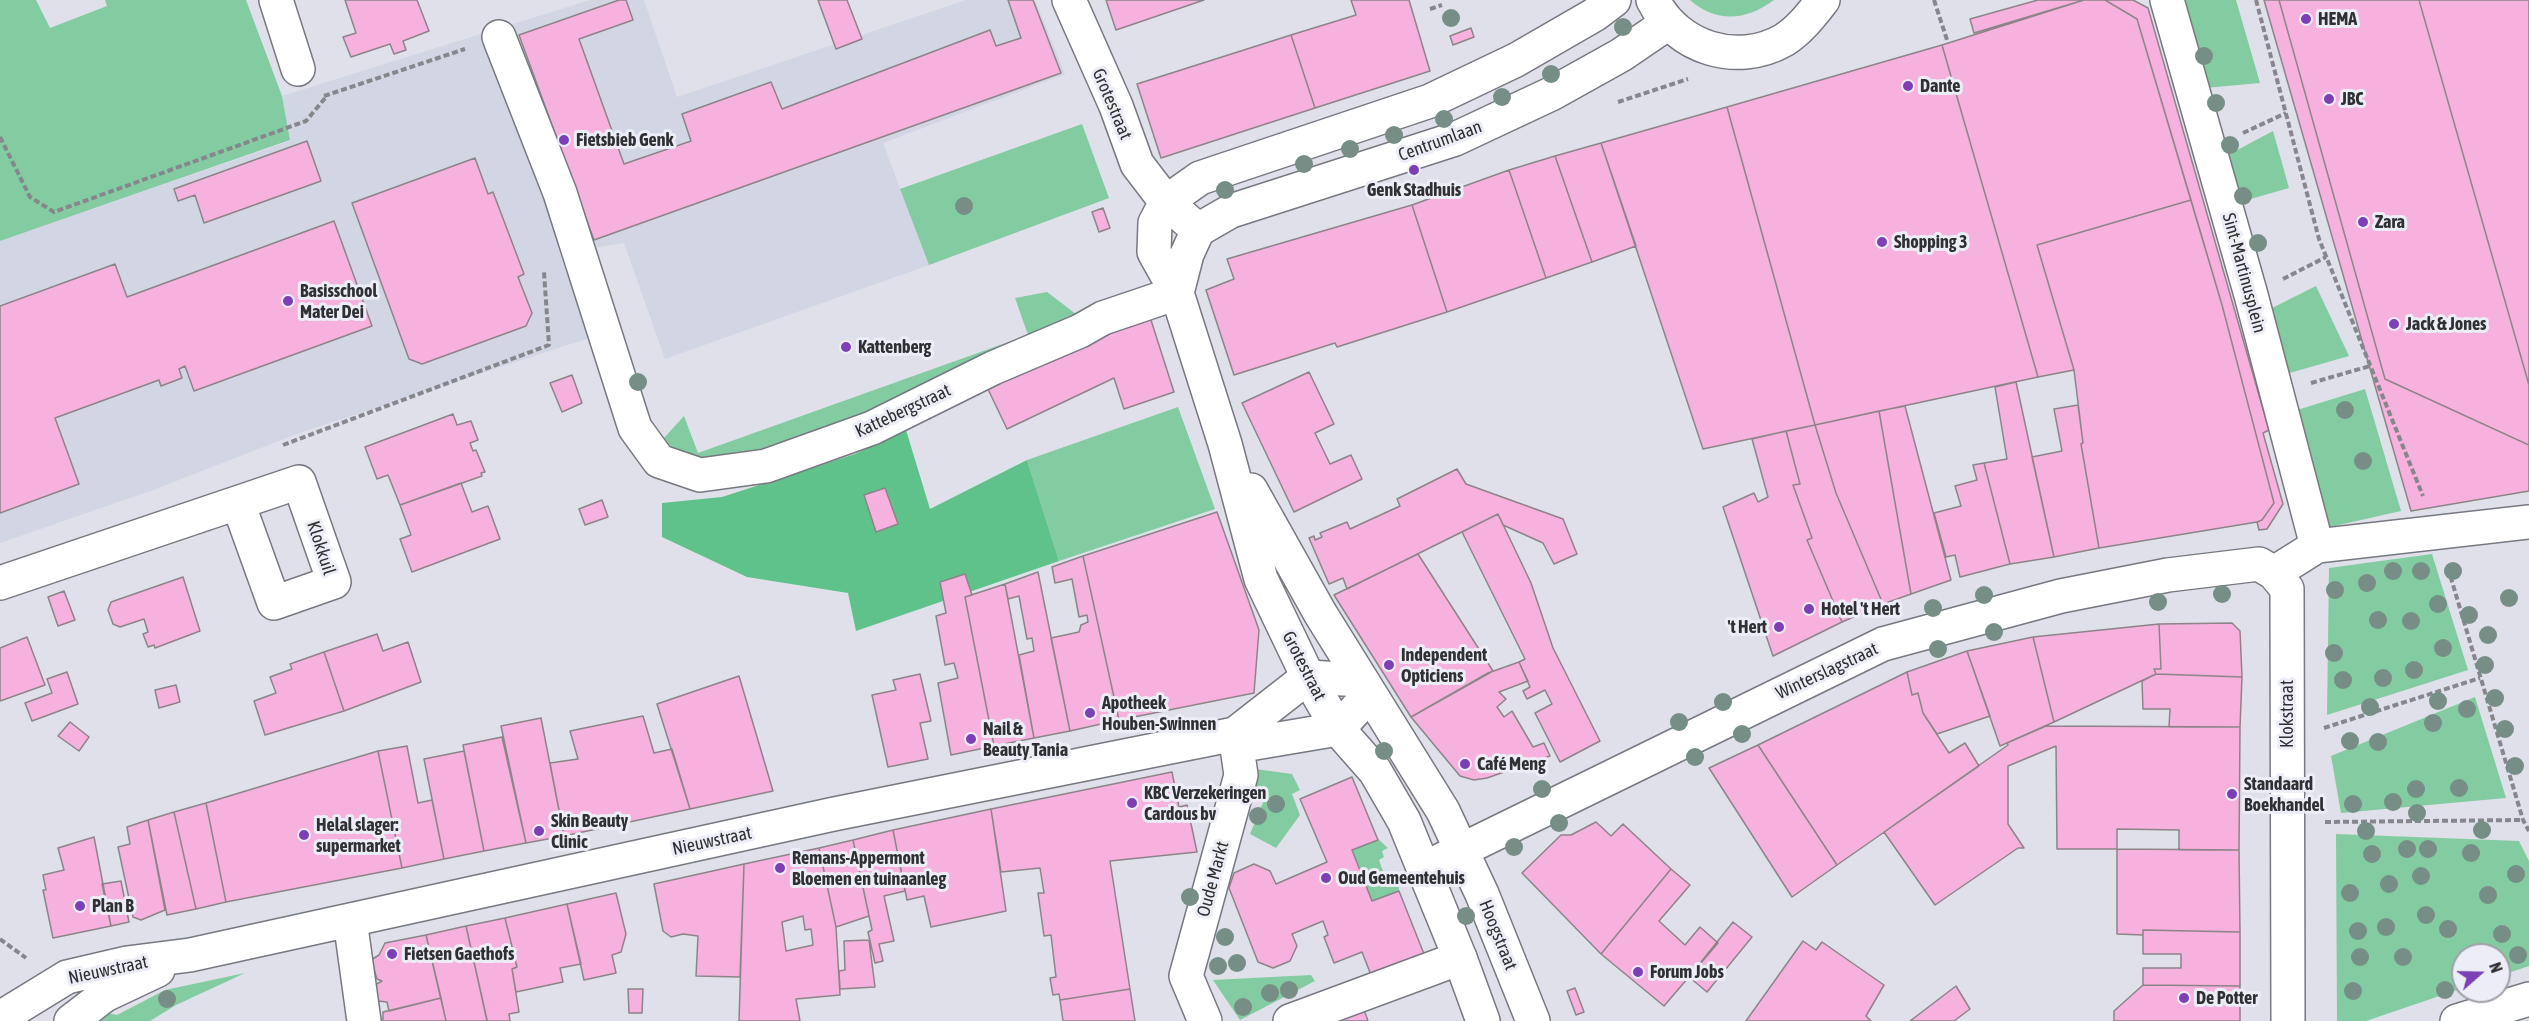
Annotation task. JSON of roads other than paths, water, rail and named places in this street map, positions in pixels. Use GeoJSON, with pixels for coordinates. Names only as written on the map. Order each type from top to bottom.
{"type":"FeatureCollection","features":[{"type":"Feature","properties":{"kind":"street"},"geometry":{"type":"LineString","coordinates":[[276,0],[308,80]]}},
{"type":"Feature","properties":{"kind":"street","name":"Grotestraat"},"geometry":{"type":"LineString","coordinates":[[1069,0],[1116,106],[1137,164],[1166,202],[1198,230]]}},
{"type":"Feature","properties":{"kind":"street"},"geometry":{"type":"LineString","coordinates":[[1166,202],[1200,178],[1430,101],[1516,60],[1594,15],[1614,0]]}},
{"type":"Feature","properties":{"kind":"street","name":"Centrumlaan"},"geometry":{"type":"LineString","coordinates":[[1198,230],[1231,211],[1455,139],[1551,93],[1621,55],[1661,11],[1698,44],[1715,50],[1739,52],[1762,49],[1784,39],[1803,25],[1823,0],[1837,0]]}},
{"type":"Feature","properties":{"kind":"street","name":"Sint-Martinusplein"},"geometry":{"type":"LineString","coordinates":[[2167,0],[2251,295],[2317,546]]}},
{"type":"Feature","properties":{"kind":"street","name":"Kattebergstraat"},"geometry":{"type":"LineString","coordinates":[[500,37],[560,193],[635,428],[659,461],[700,475],[766,466],[872,428],[993,368],[1080,331],[1103,318],[1177,293]]}},
{"type":"Feature","properties":{"kind":"street","name":"Grotestraat"},"geometry":{"type":"LineString","coordinates":[[1166,202],[1155,224],[1154,252],[1177,293],[1226,444],[1261,579],[1308,677],[1338,729],[1375,771],[1404,821],[1425,868]]}},
{"type":"Feature","properties":{"kind":"street"},"geometry":{"type":"LineString","coordinates":[[1177,293],[1187,254],[1198,230]]}},
{"type":"Feature","properties":{"kind":"street","name":"Grotestraat"},"geometry":{"type":"LineString","coordinates":[[1226,444],[1293,567],[1443,811],[1461,850]]}},
{"type":"Feature","properties":{"kind":"street"},"geometry":{"type":"LineString","coordinates":[[0,583],[238,503]]}},
{"type":"Feature","properties":{"kind":"street"},"geometry":{"type":"LineString","coordinates":[[2267,569],[2317,546],[2529,522]]}},
{"type":"Feature","properties":{"kind":"street","name":"Winterslagstraat"},"geometry":{"type":"LineString","coordinates":[[1425,868],[1883,644],[2061,596],[2168,575],[2267,569]]}},
{"type":"Feature","properties":{"kind":"street","name":"Klokstraat"},"geometry":{"type":"LineString","coordinates":[[2267,569],[2287,589],[2288,1021]]}},
{"type":"Feature","properties":{"kind":"street"},"geometry":{"type":"LineString","coordinates":[[1308,677],[1365,687],[1338,729]]}},
{"type":"Feature","properties":{"kind":"street","name":"Nieuwstraat"},"geometry":{"type":"LineString","coordinates":[[9,1009],[67,977],[127,963],[190,955],[922,796],[1235,734],[1308,677]]}},
{"type":"Feature","properties":{"kind":"street","name":"Nieuwstraat"},"geometry":{"type":"LineString","coordinates":[[1235,734],[1255,743],[1338,729]]}},
{"type":"Feature","properties":{"kind":"street","name":"Oude Markt"},"geometry":{"type":"LineString","coordinates":[[1205,1021],[1186,976],[1241,775],[1241,761],[1235,734]]}},
{"type":"Feature","properties":{"kind":"street","name":"Hoogstraat"},"geometry":{"type":"LineString","coordinates":[[1461,850],[1482,894],[1533,1021]]}},
{"type":"Feature","properties":{"kind":"street"},"geometry":{"type":"LineString","coordinates":[[1425,868],[1483,1021]]}},
{"type":"Feature","properties":{"kind":"street"},"geometry":{"type":"LineString","coordinates":[[350,920],[364,1021]]}},
{"type":"Feature","properties":{"kind":"street","name":"Nieuwstraat"},"geometry":{"type":"LineString","coordinates":[[71,1021],[105,994],[190,955]]}},
{"type":"Feature","properties":{"kind":"street"},"geometry":{"type":"LineString","coordinates":[[1290,1021],[1460,958]]}},
{"type":"Feature","properties":{"kind":"street"},"geometry":{"type":"LineString","coordinates":[[2457,1021],[2529,999]]}},
{"type":"Feature","properties":{"kind":"place","name":"HEMA"},"geometry":{"type":"Point","coordinates":[2306,19]}},
{"type":"Feature","properties":{"kind":"place","name":"Dante"},"geometry":{"type":"Point","coordinates":[1908,86]}},
{"type":"Feature","properties":{"kind":"place","name":"JBC"},"geometry":{"type":"Point","coordinates":[2329,99]}},
{"type":"Feature","properties":{"kind":"place","name":"Fietsbieb Genk"},"geometry":{"type":"Point","coordinates":[564,140]}},
{"type":"Feature","properties":{"kind":"place","name":"Genk Stadhuis"},"geometry":{"type":"Point","coordinates":[1414,170]}},
{"type":"Feature","properties":{"kind":"place","name":"Zara"},"geometry":{"type":"Point","coordinates":[2363,222]}},
{"type":"Feature","properties":{"kind":"place","name":"Shopping 3"},"geometry":{"type":"Point","coordinates":[1882,242]}},
{"type":"Feature","properties":{"kind":"place","name":"Basisschool Mater Dei"},"geometry":{"type":"Point","coordinates":[288,301]}},
{"type":"Feature","properties":{"kind":"place","name":"Jack & Jones"},"geometry":{"type":"Point","coordinates":[2394,324]}},
{"type":"Feature","properties":{"kind":"place","name":"Kattenberg"},"geometry":{"type":"Point","coordinates":[846,347]}},
{"type":"Feature","properties":{"kind":"place","name":"Hotel 't Hert"},"geometry":{"type":"Point","coordinates":[1809,609]}},
{"type":"Feature","properties":{"kind":"place","name":"'t Hert"},"geometry":{"type":"Point","coordinates":[1779,627]}},
{"type":"Feature","properties":{"kind":"place","name":"Independent Opticiens"},"geometry":{"type":"Point","coordinates":[1389,665]}},
{"type":"Feature","properties":{"kind":"place","name":"Apotheek Houben-Swinnen"},"geometry":{"type":"Point","coordinates":[1090,713]}},
{"type":"Feature","properties":{"kind":"place","name":"Nail & Beauty Tania"},"geometry":{"type":"Point","coordinates":[971,739]}},
{"type":"Feature","properties":{"kind":"place","name":"Café Meng"},"geometry":{"type":"Point","coordinates":[1465,764]}},
{"type":"Feature","properties":{"kind":"place","name":"Standaard Boekhandel"},"geometry":{"type":"Point","coordinates":[2232,794]}},
{"type":"Feature","properties":{"kind":"place","name":"KBC Verzekeringen Cardous bv"},"geometry":{"type":"Point","coordinates":[1132,803]}},
{"type":"Feature","properties":{"kind":"place","name":"Skin Beauty Clinic"},"geometry":{"type":"Point","coordinates":[539,831]}},
{"type":"Feature","properties":{"kind":"place","name":"Helal slager: supermarket"},"geometry":{"type":"Point","coordinates":[304,835]}},
{"type":"Feature","properties":{"kind":"place","name":"Remans-Appermont Bloemen en tuinaanleg"},"geometry":{"type":"Point","coordinates":[780,868]}},
{"type":"Feature","properties":{"kind":"place","name":"Oud Gemeentehuis"},"geometry":{"type":"Point","coordinates":[1326,878]}},
{"type":"Feature","properties":{"kind":"place","name":"Plan B"},"geometry":{"type":"Point","coordinates":[80,906]}},
{"type":"Feature","properties":{"kind":"place","name":"Fietsen Gaethofs"},"geometry":{"type":"Point","coordinates":[392,954]}},
{"type":"Feature","properties":{"kind":"place","name":"Forum Jobs"},"geometry":{"type":"Point","coordinates":[1638,972]}},
{"type":"Feature","properties":{"kind":"place","name":"De Potter"},"geometry":{"type":"Point","coordinates":[2184,998]}}]}
